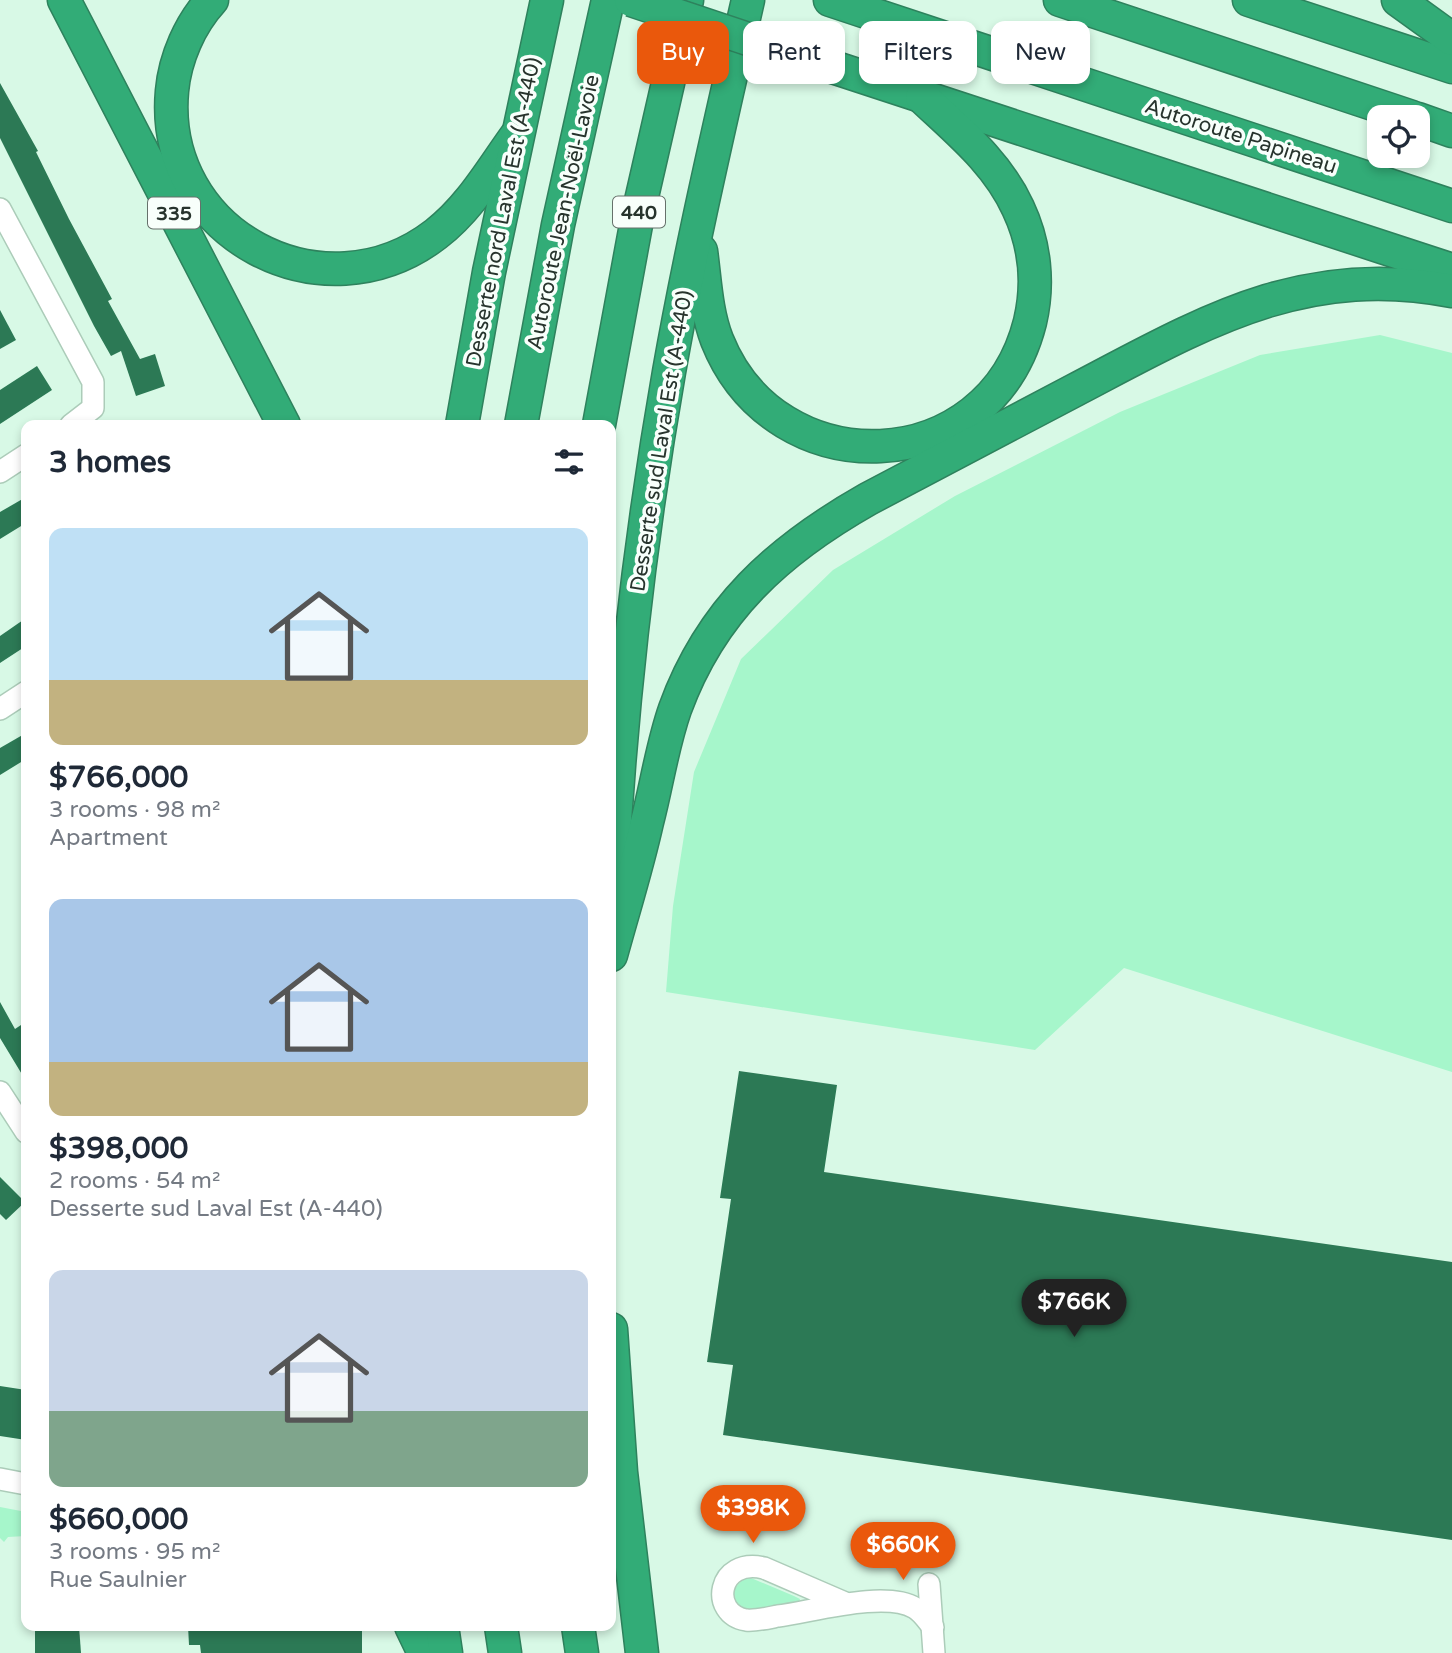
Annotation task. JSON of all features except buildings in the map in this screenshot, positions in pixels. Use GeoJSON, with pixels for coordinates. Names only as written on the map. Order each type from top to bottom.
{"type":"FeatureCollection","features":[{"type":"Feature","properties":{"kind":"highway","name":"335"},"geometry":{"type":"LineString","coordinates":[[64,0],[281,420]]}},
{"type":"Feature","properties":{"kind":"highway"},"geometry":{"type":"LineString","coordinates":[[212,0],[191,32],[178,61],[172,99],[174,138],[184,172],[204,205],[232,233],[265,254],[303,266],[338,268],[372,264],[408,252],[436,234],[464,207],[516,135]]}},
{"type":"Feature","properties":{"kind":"highway","name":"Desserte nord Laval Est (A-440)"},"geometry":{"type":"LineString","coordinates":[[463,420],[516,135],[547,0]]}},
{"type":"Feature","properties":{"kind":"highway","name":"Autoroute Jean-Noël-Lavoie"},"geometry":{"type":"LineString","coordinates":[[522,420],[560,214],[608,0]]}},
{"type":"Feature","properties":{"kind":"highway"},"geometry":{"type":"LineString","coordinates":[[631,0],[1452,270]]}},
{"type":"Feature","properties":{"kind":"highway","name":"440"},"geometry":{"type":"LineString","coordinates":[[599,420],[638,214],[687,0]]}},
{"type":"Feature","properties":{"kind":"highway","name":"Desserte sud Laval Est (A-440)"},"geometry":{"type":"LineString","coordinates":[[616,814],[622,726],[639,569],[667,382],[698,222],[748,0]]}},
{"type":"Feature","properties":{"kind":"highway","name":"Autoroute Papineau"},"geometry":{"type":"LineString","coordinates":[[830,0],[1452,206]]}},
{"type":"Feature","properties":{"kind":"highway"},"geometry":{"type":"LineString","coordinates":[[1059,0],[1376,105]]}},
{"type":"Feature","properties":{"kind":"highway"},"geometry":{"type":"LineString","coordinates":[[1249,0],[1452,67]]}},
{"type":"Feature","properties":{"kind":"highway"},"geometry":{"type":"LineString","coordinates":[[1398,0],[1452,40]]}},
{"type":"Feature","properties":{"kind":"highway"},"geometry":{"type":"LineString","coordinates":[[698,222],[708,306],[717,341],[745,386],[774,413],[823,439],[864,446],[907,443],[957,425],[978,410],[997,391],[1017,359],[1031,317],[1034,264],[1028,234],[1018,208],[995,169],[922,97]]}},
{"type":"Feature","properties":{"kind":"highway"},"geometry":{"type":"LineString","coordinates":[[1430,123],[1452,131]]}},
{"type":"Feature","properties":{"kind":"highway"},"geometry":{"type":"LineString","coordinates":[[616,937],[648,821],[664,744],[681,693],[699,656],[733,606],[757,578],[785,554],[821,527],[868,499],[1162,345],[1232,312],[1291,294],[1343,286],[1403,285],[1452,291]]}},
{"type":"Feature","properties":{"kind":"highway"},"geometry":{"type":"LineString","coordinates":[[616,1400],[621,1472],[642,1653]]}},
{"type":"Feature","properties":{"kind":"highway"},"geometry":{"type":"LineString","coordinates":[[413,1631],[424,1653]]}},
{"type":"Feature","properties":{"kind":"highway"},"geometry":{"type":"LineString","coordinates":[[443,1631],[446,1653]]}},
{"type":"Feature","properties":{"kind":"highway"},"geometry":{"type":"LineString","coordinates":[[503,1631],[505,1653]]}},
{"type":"Feature","properties":{"kind":"highway"},"geometry":{"type":"LineString","coordinates":[[579,1631],[582,1653]]}},
{"type":"Feature","properties":{"kind":"street"},"geometry":{"type":"LineString","coordinates":[[0,209],[93,382],[93,408],[77,420]]}},
{"type":"Feature","properties":{"kind":"street"},"geometry":{"type":"LineString","coordinates":[[0,472],[21,458]]}},
{"type":"Feature","properties":{"kind":"street"},"geometry":{"type":"LineString","coordinates":[[0,709],[21,695]]}},
{"type":"Feature","properties":{"kind":"street"},"geometry":{"type":"LineString","coordinates":[[0,1091],[21,1124]]}},
{"type":"Feature","properties":{"kind":"street"},"geometry":{"type":"LineString","coordinates":[[0,1479],[21,1484]]}},
{"type":"Feature","properties":{"kind":"street"},"geometry":{"type":"LineString","coordinates":[[845,1603],[765,1568],[753,1566],[736,1570],[728,1578],[723,1594],[724,1603],[734,1615],[752,1620],[845,1603],[893,1602],[917,1609],[933,1627]]}},
{"type":"Feature","properties":{"kind":"street"},"geometry":{"type":"LineString","coordinates":[[929,1584],[934,1653]]}},
{"type":"Feature","properties":{"kind":"green space"},"geometry":{"type":"Polygon","coordinates":[[[1380,335],[1452,353],[1452,1072],[1124,968],[1035,1050],[666,992],[673,906],[694,772],[741,659],[833,570],[955,496],[1120,412],[1260,355],[1380,335]]]}},
{"type":"Feature","properties":{"kind":"green space"},"geometry":{"type":"Polygon","coordinates":[[[0,1507],[21,1511],[21,1536],[8,1537],[4,1542],[0,1538],[0,1507]]]}},
{"type":"Feature","properties":{"kind":"green space"},"geometry":{"type":"Polygon","coordinates":[[[751,1578],[800,1599],[799,1603],[751,1612],[734,1605],[733,1590],[743,1579],[751,1578]]]}}]}
